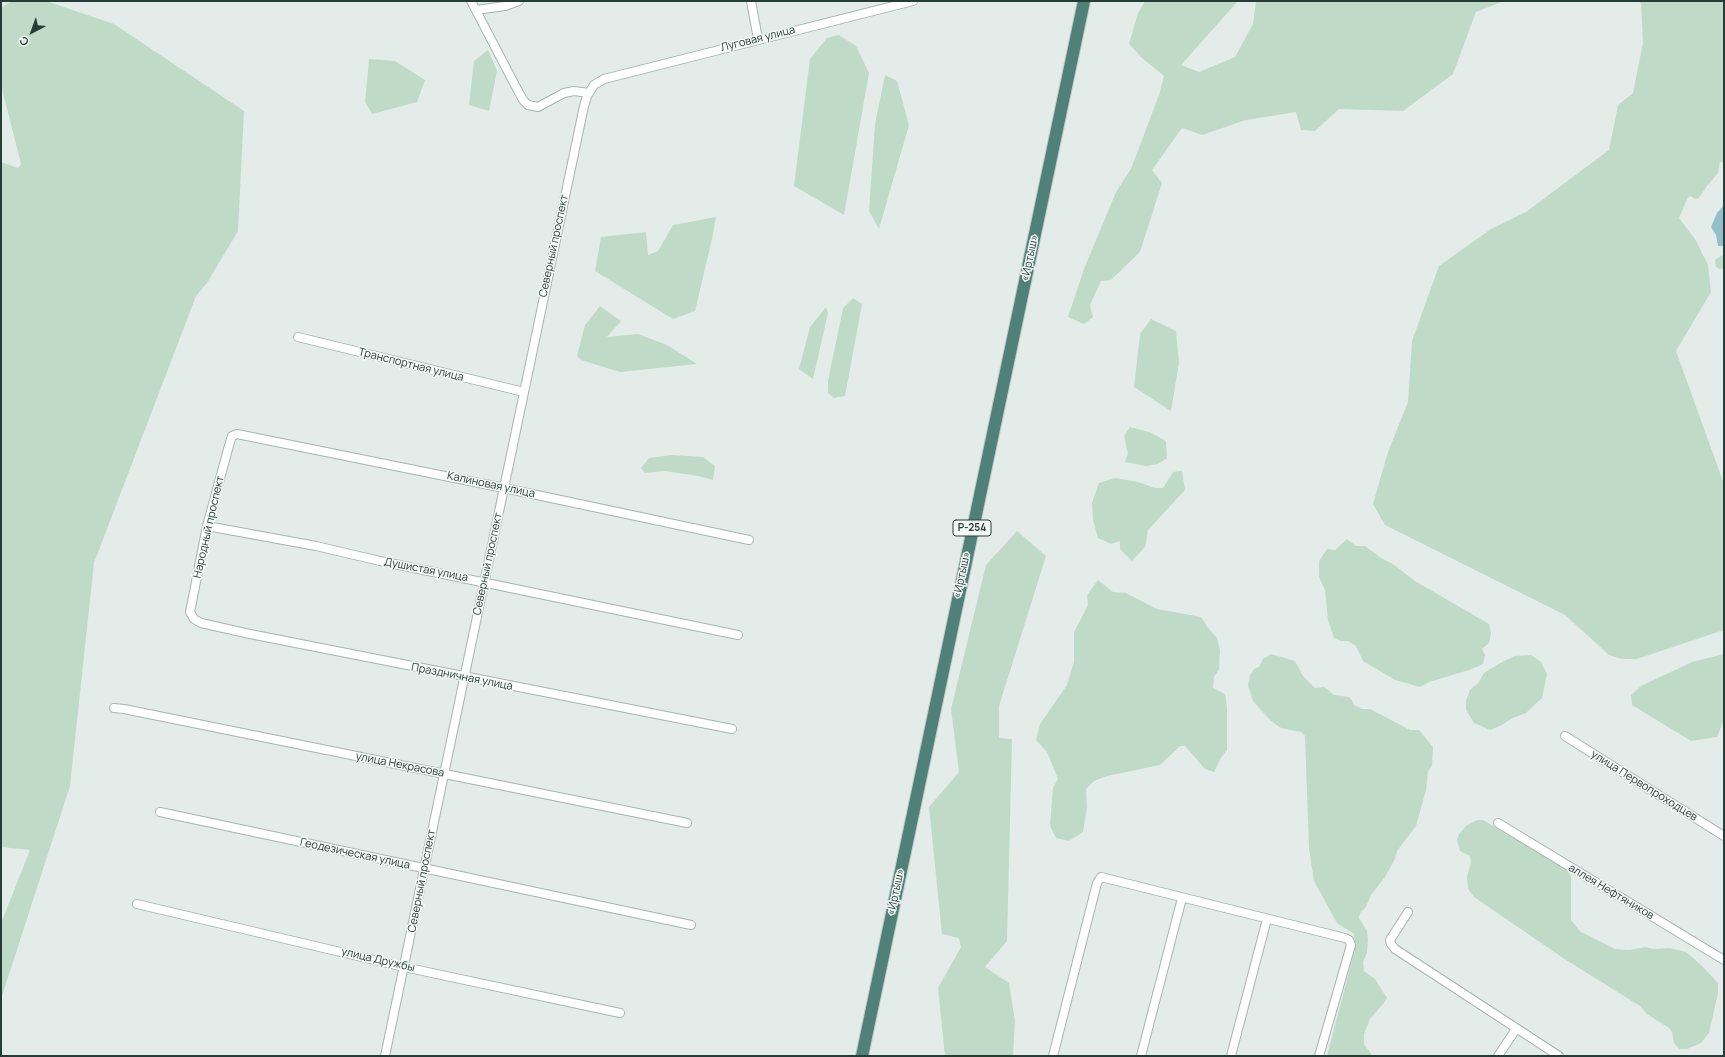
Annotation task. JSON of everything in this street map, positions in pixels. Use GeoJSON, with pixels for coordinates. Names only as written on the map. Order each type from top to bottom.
{"type":"FeatureCollection","features":[{"type":"Feature","properties":{"kind":"highway","name":"«Иртыш»"},"geometry":{"type":"LineString","coordinates":[[862,1056],[1084,1]]}},
{"type":"Feature","properties":{"kind":"street"},"geometry":{"type":"LineString","coordinates":[[471,1],[523,100],[528,105],[538,107],[564,93],[574,91],[589,93]]}},
{"type":"Feature","properties":{"kind":"street"},"geometry":{"type":"LineString","coordinates":[[476,10],[505,6],[519,1]]}},
{"type":"Feature","properties":{"kind":"street"},"geometry":{"type":"LineString","coordinates":[[751,1],[758,39]]}},
{"type":"Feature","properties":{"kind":"street","name":"Луговая улица"},"geometry":{"type":"LineString","coordinates":[[604,79],[913,1]]}},
{"type":"Feature","properties":{"kind":"street","name":"Северный проспект"},"geometry":{"type":"LineString","coordinates":[[385,1056],[584,106],[594,85],[604,79]]}},
{"type":"Feature","properties":{"kind":"street","name":"Транспортная улица"},"geometry":{"type":"LineString","coordinates":[[298,337],[524,392]]}},
{"type":"Feature","properties":{"kind":"street","name":"Калиновая улица"},"geometry":{"type":"LineString","coordinates":[[232,436],[237,434],[504,488],[749,540]]}},
{"type":"Feature","properties":{"kind":"street","name":"Народный проспект"},"geometry":{"type":"LineString","coordinates":[[194,619],[190,612],[207,526],[232,436]]}},
{"type":"Feature","properties":{"kind":"street","name":"Душистая улица"},"geometry":{"type":"LineString","coordinates":[[207,526],[316,546],[380,561],[738,635]]}},
{"type":"Feature","properties":{"kind":"street","name":"Праздничная улица"},"geometry":{"type":"LineString","coordinates":[[194,619],[200,624],[732,729]]}},
{"type":"Feature","properties":{"kind":"street","name":"улица Некрасова"},"geometry":{"type":"LineString","coordinates":[[114,708],[525,789],[687,823]]}},
{"type":"Feature","properties":{"kind":"street","name":"улица Первопроходцев"},"geometry":{"type":"LineString","coordinates":[[1565,736],[1724,836]]}},
{"type":"Feature","properties":{"kind":"street","name":"Геодезическая улица"},"geometry":{"type":"LineString","coordinates":[[160,812],[691,925]]}},
{"type":"Feature","properties":{"kind":"street","name":"аллея Нефтяников"},"geometry":{"type":"LineString","coordinates":[[1498,823],[1724,960]]}},
{"type":"Feature","properties":{"kind":"street"},"geometry":{"type":"LineString","coordinates":[[1053,1056],[1097,883],[1101,877],[1349,940],[1351,945],[1319,1056]]}},
{"type":"Feature","properties":{"kind":"street"},"geometry":{"type":"LineString","coordinates":[[1141,1056],[1182,898]]}},
{"type":"Feature","properties":{"kind":"street","name":"улица Дружбы"},"geometry":{"type":"LineString","coordinates":[[137,904],[404,967],[620,1013]]}},
{"type":"Feature","properties":{"kind":"street"},"geometry":{"type":"LineString","coordinates":[[1408,912],[1390,940],[1395,949],[1559,1056]]}},
{"type":"Feature","properties":{"kind":"street"},"geometry":{"type":"LineString","coordinates":[[1231,1056],[1266,919]]}},
{"type":"Feature","properties":{"kind":"street"},"geometry":{"type":"LineString","coordinates":[[1498,1056],[1516,1029]]}},
{"type":"Feature","properties":{"kind":"green space"},"geometry":{"type":"Polygon","coordinates":[[[11,1],[46,1],[114,24],[244,111],[238,231],[207,283],[196,296],[94,563],[70,786],[1,999],[1,923],[30,850],[1,847],[1,162],[18,168],[21,164],[1,85],[1,8],[11,1]]]}},
{"type":"Feature","properties":{"kind":"green space"},"geometry":{"type":"Polygon","coordinates":[[[1145,1],[1238,1],[1181,65],[1199,72],[1235,57],[1253,24],[1256,1],[1504,1],[1476,12],[1453,74],[1403,111],[1339,109],[1315,131],[1301,130],[1296,112],[1246,120],[1202,135],[1182,128],[1152,170],[1162,183],[1140,252],[1111,280],[1101,281],[1090,305],[1093,317],[1084,324],[1068,317],[1084,269],[1116,192],[1131,169],[1159,95],[1164,76],[1142,58],[1129,44],[1138,13],[1145,1]]]}},
{"type":"Feature","properties":{"kind":"green space"},"geometry":{"type":"Polygon","coordinates":[[[1639,1],[1724,1],[1724,162],[1720,162],[1718,173],[1699,198],[1695,199],[1690,196],[1688,197],[1679,218],[1695,239],[1708,265],[1711,292],[1676,351],[1724,484],[1724,630],[1637,659],[1622,659],[1609,655],[1565,615],[1385,525],[1373,504],[1388,452],[1408,402],[1412,341],[1439,266],[1491,229],[1526,212],[1609,150],[1618,105],[1633,93],[1643,43],[1641,4],[1639,1]]]}},
{"type":"Feature","properties":{"kind":"green space"},"geometry":{"type":"Polygon","coordinates":[[[839,35],[856,46],[869,73],[844,215],[794,186],[810,59],[827,38],[839,35]]]}},
{"type":"Feature","properties":{"kind":"green space"},"geometry":{"type":"Polygon","coordinates":[[[488,50],[497,71],[489,111],[469,105],[474,61],[488,50]]]}},
{"type":"Feature","properties":{"kind":"green space"},"geometry":{"type":"Polygon","coordinates":[[[369,59],[395,61],[425,80],[417,102],[372,114],[365,102],[369,59]]]}},
{"type":"Feature","properties":{"kind":"green space"},"geometry":{"type":"Polygon","coordinates":[[[885,75],[897,81],[909,125],[879,229],[869,211],[875,124],[885,75]]]}},
{"type":"Feature","properties":{"kind":"green space"},"geometry":{"type":"Polygon","coordinates":[[[716,217],[695,311],[673,319],[595,271],[601,237],[646,232],[648,255],[658,251],[673,225],[716,217]]]}},
{"type":"Feature","properties":{"kind":"green space"},"geometry":{"type":"Polygon","coordinates":[[[1724,254],[1724,269],[1720,269],[1716,267],[1715,260],[1724,254]]]}},
{"type":"Feature","properties":{"kind":"green space"},"geometry":{"type":"Polygon","coordinates":[[[853,298],[862,304],[845,396],[834,398],[828,393],[828,381],[843,308],[853,298]]]}},
{"type":"Feature","properties":{"kind":"green space"},"geometry":{"type":"Polygon","coordinates":[[[600,306],[621,321],[607,337],[638,334],[667,345],[697,364],[620,372],[581,360],[577,356],[585,325],[600,306]]]}},
{"type":"Feature","properties":{"kind":"green space"},"geometry":{"type":"Polygon","coordinates":[[[826,307],[828,313],[813,379],[799,369],[810,327],[826,307]]]}},
{"type":"Feature","properties":{"kind":"green space"},"geometry":{"type":"Polygon","coordinates":[[[1151,319],[1176,331],[1179,363],[1171,411],[1134,387],[1140,334],[1151,319]]]}},
{"type":"Feature","properties":{"kind":"green space"},"geometry":{"type":"Polygon","coordinates":[[[1130,427],[1149,432],[1166,441],[1167,458],[1158,464],[1146,466],[1125,462],[1128,453],[1124,436],[1130,427]]]}},
{"type":"Feature","properties":{"kind":"green space"},"geometry":{"type":"Polygon","coordinates":[[[671,455],[703,457],[715,466],[713,480],[665,471],[645,473],[641,468],[649,458],[671,455]]]}},
{"type":"Feature","properties":{"kind":"green space"},"geometry":{"type":"Polygon","coordinates":[[[1182,471],[1185,490],[1148,530],[1145,547],[1132,561],[1120,549],[1120,541],[1111,544],[1098,538],[1093,520],[1092,503],[1099,483],[1115,478],[1138,482],[1155,488],[1163,488],[1173,472],[1182,471]]]}},
{"type":"Feature","properties":{"kind":"green space"},"geometry":{"type":"Polygon","coordinates":[[[1017,531],[1046,556],[999,706],[999,738],[1012,739],[1007,941],[985,967],[1009,983],[1015,1021],[1013,1056],[945,1056],[938,988],[961,947],[959,938],[942,934],[929,807],[959,772],[951,709],[986,565],[1017,531]]]}},
{"type":"Feature","properties":{"kind":"green space"},"geometry":{"type":"Polygon","coordinates":[[[1347,539],[1356,546],[1365,546],[1381,558],[1393,564],[1415,581],[1489,624],[1491,633],[1489,643],[1482,649],[1485,655],[1483,664],[1469,670],[1429,682],[1420,687],[1395,680],[1363,661],[1356,646],[1348,641],[1341,641],[1334,638],[1328,620],[1325,590],[1319,577],[1319,561],[1327,549],[1335,550],[1347,539]]]}},
{"type":"Feature","properties":{"kind":"green space"},"geometry":{"type":"Polygon","coordinates":[[[1098,580],[1113,592],[1126,593],[1157,609],[1201,617],[1217,638],[1220,650],[1219,669],[1214,677],[1213,688],[1225,694],[1227,708],[1227,750],[1214,772],[1205,769],[1185,746],[1180,746],[1160,765],[1107,776],[1094,781],[1086,789],[1087,807],[1083,832],[1069,841],[1056,838],[1050,826],[1053,788],[1058,779],[1047,752],[1036,740],[1040,724],[1067,685],[1074,662],[1074,632],[1088,605],[1087,595],[1098,580]]]}},
{"type":"Feature","properties":{"kind":"green space"},"geometry":{"type":"Polygon","coordinates":[[[1271,654],[1295,661],[1303,676],[1315,688],[1324,687],[1334,695],[1349,697],[1354,705],[1362,709],[1370,709],[1410,730],[1419,730],[1433,747],[1432,765],[1428,772],[1426,790],[1416,826],[1397,851],[1395,859],[1385,877],[1371,895],[1366,907],[1360,913],[1359,918],[1367,931],[1368,939],[1367,953],[1363,962],[1364,971],[1375,979],[1387,998],[1370,1019],[1364,1034],[1364,1044],[1374,1056],[1327,1056],[1355,949],[1354,934],[1337,923],[1314,881],[1309,849],[1305,736],[1301,732],[1281,728],[1270,720],[1253,701],[1248,685],[1250,675],[1254,669],[1259,667],[1263,659],[1271,654]]]}},
{"type":"Feature","properties":{"kind":"green space"},"geometry":{"type":"Polygon","coordinates":[[[1724,654],[1724,720],[1717,737],[1691,741],[1632,705],[1631,695],[1641,686],[1692,662],[1724,654]]]}},
{"type":"Feature","properties":{"kind":"green space"},"geometry":{"type":"Polygon","coordinates":[[[1531,655],[1541,662],[1547,674],[1542,698],[1526,713],[1490,730],[1474,723],[1466,710],[1466,701],[1470,690],[1479,682],[1484,673],[1515,656],[1531,655]]]}},
{"type":"Feature","properties":{"kind":"green space"},"geometry":{"type":"Polygon","coordinates":[[[1477,820],[1483,820],[1568,870],[1571,876],[1571,920],[1581,932],[1615,949],[1630,950],[1645,947],[1654,949],[1670,948],[1686,952],[1701,965],[1718,983],[1718,993],[1709,1033],[1701,1043],[1687,1049],[1679,1049],[1674,1043],[1672,1032],[1669,1028],[1647,1014],[1640,1006],[1566,960],[1474,897],[1468,889],[1467,877],[1471,862],[1470,856],[1460,851],[1457,840],[1459,834],[1467,825],[1477,820]]]}},
{"type":"Feature","properties":{"kind":"water"},"geometry":{"type":"Polygon","coordinates":[[[1724,205],[1724,246],[1718,246],[1716,235],[1711,227],[1717,213],[1724,205]]]}}]}
